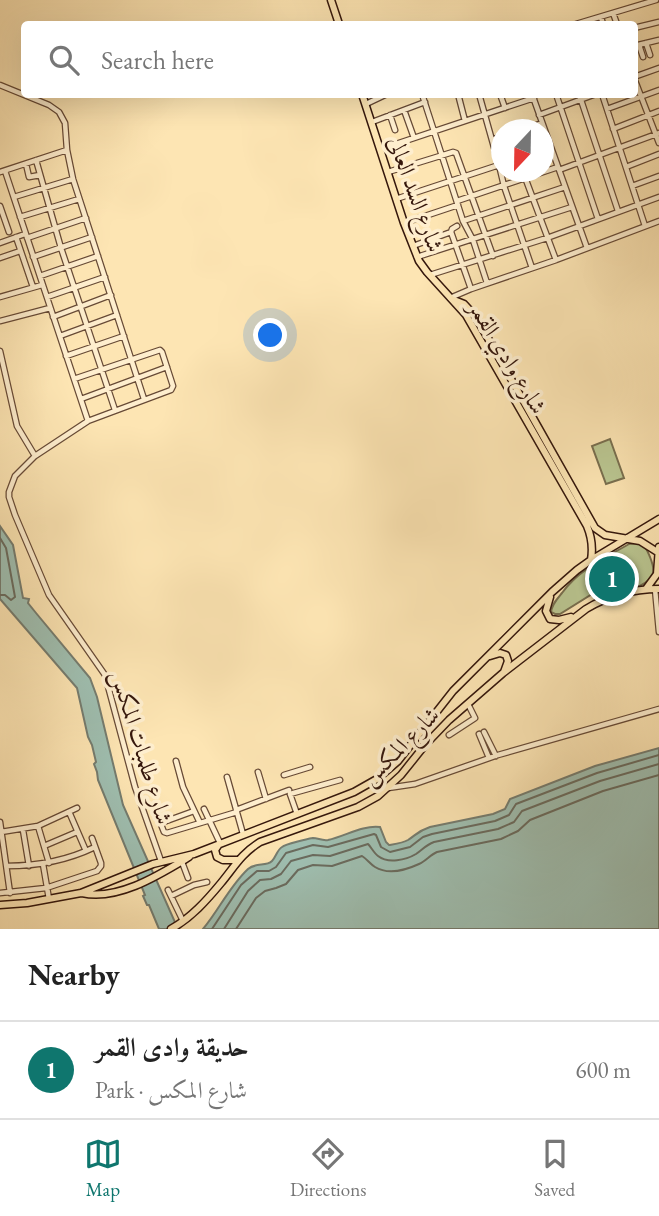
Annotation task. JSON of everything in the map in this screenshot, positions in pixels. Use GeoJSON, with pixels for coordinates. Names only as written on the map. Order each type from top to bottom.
{"type":"FeatureCollection","features":[{"type":"Feature","properties":{"kind":"main road"},"geometry":{"type":"LineString","coordinates":[[331,0],[338,21]]}},
{"type":"Feature","properties":{"kind":"main road","name":"شارع السد العالى"},"geometry":{"type":"LineString","coordinates":[[364,98],[417,257],[450,298]]}},
{"type":"Feature","properties":{"kind":"main road","name":"شارع وادي القمر"},"geometry":{"type":"LineString","coordinates":[[450,298],[464,304],[476,317],[595,528],[605,535],[640,541],[659,551]]}},
{"type":"Feature","properties":{"kind":"main road","name":"شارع وادي القمر"},"geometry":{"type":"LineString","coordinates":[[450,298],[469,320],[587,526],[593,549],[591,560]]}},
{"type":"Feature","properties":{"kind":"main road","name":"شارع المكس"},"geometry":{"type":"LineString","coordinates":[[0,905],[80,893],[161,861],[194,854],[362,788],[392,768],[453,691],[552,592],[591,560],[659,519]]}},
{"type":"Feature","properties":{"kind":"main road"},"geometry":{"type":"LineString","coordinates":[[646,589],[657,574],[659,551]]}},
{"type":"Feature","properties":{"kind":"main road","name":"شارع المكس"},"geometry":{"type":"LineString","coordinates":[[171,929],[211,895],[247,850],[260,842],[358,807],[387,789],[436,733],[468,704],[503,673],[586,609],[607,597],[631,591],[657,589]]}},
{"type":"Feature","properties":{"kind":"main road"},"geometry":{"type":"LineString","coordinates":[[552,592],[546,611],[550,619],[576,616]]}},
{"type":"Feature","properties":{"kind":"main road"},"geometry":{"type":"LineString","coordinates":[[486,657],[500,653],[506,655],[508,661],[503,673]]}},
{"type":"Feature","properties":{"kind":"main road"},"geometry":{"type":"LineString","coordinates":[[219,844],[215,850],[217,857],[237,860]]}},
{"type":"Feature","properties":{"kind":"main road","name":"شارع المكس"},"geometry":{"type":"LineString","coordinates":[[80,893],[101,896],[111,894],[157,876],[194,854]]}},
{"type":"Feature","properties":{"kind":"street"},"geometry":{"type":"LineString","coordinates":[[588,21],[657,1]]}},
{"type":"Feature","properties":{"kind":"street"},"geometry":{"type":"LineString","coordinates":[[613,13],[616,21]]}},
{"type":"Feature","properties":{"kind":"street"},"geometry":{"type":"LineString","coordinates":[[601,17],[602,21]]}},
{"type":"Feature","properties":{"kind":"street"},"geometry":{"type":"LineString","coordinates":[[638,27],[659,22]]}},
{"type":"Feature","properties":{"kind":"street"},"geometry":{"type":"LineString","coordinates":[[638,46],[659,40]]}},
{"type":"Feature","properties":{"kind":"street"},"geometry":{"type":"LineString","coordinates":[[646,43],[650,55]]}},
{"type":"Feature","properties":{"kind":"street"},"geometry":{"type":"LineString","coordinates":[[638,48],[643,57]]}},
{"type":"Feature","properties":{"kind":"street"},"geometry":{"type":"LineString","coordinates":[[638,76],[659,68]]}},
{"type":"Feature","properties":{"kind":"street"},"geometry":{"type":"LineString","coordinates":[[0,85],[21,94]]}},
{"type":"Feature","properties":{"kind":"street"},"geometry":{"type":"LineString","coordinates":[[638,86],[659,143]]}},
{"type":"Feature","properties":{"kind":"street"},"geometry":{"type":"LineString","coordinates":[[638,97],[659,90]]}},
{"type":"Feature","properties":{"kind":"street"},"geometry":{"type":"LineString","coordinates":[[32,98],[59,112],[65,122],[73,179],[145,399]]}},
{"type":"Feature","properties":{"kind":"street"},"geometry":{"type":"LineString","coordinates":[[366,104],[379,98]]}},
{"type":"Feature","properties":{"kind":"street"},"geometry":{"type":"LineString","coordinates":[[372,122],[404,110],[422,98]]}},
{"type":"Feature","properties":{"kind":"street"},"geometry":{"type":"LineString","coordinates":[[424,98],[463,221],[473,240],[487,283]]}},
{"type":"Feature","properties":{"kind":"street"},"geometry":{"type":"LineString","coordinates":[[458,98],[465,121]]}},
{"type":"Feature","properties":{"kind":"street"},"geometry":{"type":"LineString","coordinates":[[480,98],[491,136]]}},
{"type":"Feature","properties":{"kind":"street"},"geometry":{"type":"LineString","coordinates":[[501,98],[505,108]]}},
{"type":"Feature","properties":{"kind":"street"},"geometry":{"type":"LineString","coordinates":[[381,149],[528,98]]}},
{"type":"Feature","properties":{"kind":"street"},"geometry":{"type":"LineString","coordinates":[[534,98],[541,119]]}},
{"type":"Feature","properties":{"kind":"street"},"geometry":{"type":"LineString","coordinates":[[557,98],[598,219]]}},
{"type":"Feature","properties":{"kind":"street"},"geometry":{"type":"LineString","coordinates":[[540,115],[578,98]]}},
{"type":"Feature","properties":{"kind":"street"},"geometry":{"type":"LineString","coordinates":[[580,98],[618,211]]}},
{"type":"Feature","properties":{"kind":"street"},"geometry":{"type":"LineString","coordinates":[[601,98],[645,226]]}},
{"type":"Feature","properties":{"kind":"street"},"geometry":{"type":"LineString","coordinates":[[607,109],[636,98]]}},
{"type":"Feature","properties":{"kind":"street"},"geometry":{"type":"LineString","coordinates":[[404,110],[414,138]]}},
{"type":"Feature","properties":{"kind":"street"},"geometry":{"type":"LineString","coordinates":[[613,129],[659,111]]}},
{"type":"Feature","properties":{"kind":"street"},"geometry":{"type":"LineString","coordinates":[[390,115],[395,130]]}},
{"type":"Feature","properties":{"kind":"street"},"geometry":{"type":"LineString","coordinates":[[554,170],[657,133]]}},
{"type":"Feature","properties":{"kind":"street"},"geometry":{"type":"LineString","coordinates":[[67,150],[2,171],[88,421]]}},
{"type":"Feature","properties":{"kind":"street"},"geometry":{"type":"LineString","coordinates":[[388,172],[456,153],[493,256]]}},
{"type":"Feature","properties":{"kind":"street"},"geometry":{"type":"LineString","coordinates":[[626,167],[659,154]]}},
{"type":"Feature","properties":{"kind":"street"},"geometry":{"type":"LineString","coordinates":[[554,155],[587,248]]}},
{"type":"Feature","properties":{"kind":"street"},"geometry":{"type":"LineString","coordinates":[[36,160],[67,267],[115,410]]}},
{"type":"Feature","properties":{"kind":"street"},"geometry":{"type":"LineString","coordinates":[[26,164],[29,177],[40,175]]}},
{"type":"Feature","properties":{"kind":"street"},"geometry":{"type":"LineString","coordinates":[[396,199],[491,167]]}},
{"type":"Feature","properties":{"kind":"street"},"geometry":{"type":"LineString","coordinates":[[632,186],[659,176]]}},
{"type":"Feature","properties":{"kind":"street"},"geometry":{"type":"LineString","coordinates":[[13,197],[73,179]]}},
{"type":"Feature","properties":{"kind":"street"},"geometry":{"type":"LineString","coordinates":[[503,182],[531,268]]}},
{"type":"Feature","properties":{"kind":"street"},"geometry":{"type":"LineString","coordinates":[[404,223],[514,182]]}},
{"type":"Feature","properties":{"kind":"street"},"geometry":{"type":"LineString","coordinates":[[526,182],[556,260]]}},
{"type":"Feature","properties":{"kind":"street"},"geometry":{"type":"LineString","coordinates":[[463,221],[565,187]]}},
{"type":"Feature","properties":{"kind":"street"},"geometry":{"type":"LineString","coordinates":[[430,275],[524,246],[659,197]]}},
{"type":"Feature","properties":{"kind":"street"},"geometry":{"type":"LineString","coordinates":[[20,217],[79,199]]}},
{"type":"Feature","properties":{"kind":"street"},"geometry":{"type":"LineString","coordinates":[[0,206],[2,219],[9,232]]}},
{"type":"Feature","properties":{"kind":"street"},"geometry":{"type":"LineString","coordinates":[[417,257],[572,207]]}},
{"type":"Feature","properties":{"kind":"street"},"geometry":{"type":"LineString","coordinates":[[0,243],[86,218]]}},
{"type":"Feature","properties":{"kind":"street"},"geometry":{"type":"LineString","coordinates":[[450,298],[659,221]]}},
{"type":"Feature","properties":{"kind":"street"},"geometry":{"type":"LineString","coordinates":[[413,246],[451,232],[457,226]]}},
{"type":"Feature","properties":{"kind":"street"},"geometry":{"type":"LineString","coordinates":[[451,232],[471,289]]}},
{"type":"Feature","properties":{"kind":"street"},"geometry":{"type":"LineString","coordinates":[[16,237],[33,287]]}},
{"type":"Feature","properties":{"kind":"street"},"geometry":{"type":"LineString","coordinates":[[33,257],[92,237]]}},
{"type":"Feature","properties":{"kind":"street"},"geometry":{"type":"LineString","coordinates":[[0,258],[20,251]]}},
{"type":"Feature","properties":{"kind":"street"},"geometry":{"type":"LineString","coordinates":[[40,276],[98,256]]}},
{"type":"Feature","properties":{"kind":"street"},"geometry":{"type":"LineString","coordinates":[[47,297],[105,277]]}},
{"type":"Feature","properties":{"kind":"street"},"geometry":{"type":"LineString","coordinates":[[0,297],[42,285]]}},
{"type":"Feature","properties":{"kind":"street"},"geometry":{"type":"LineString","coordinates":[[53,317],[111,295]]}},
{"type":"Feature","properties":{"kind":"street"},"geometry":{"type":"LineString","coordinates":[[0,321],[50,308]]}},
{"type":"Feature","properties":{"kind":"street"},"geometry":{"type":"LineString","coordinates":[[60,337],[117,315]]}},
{"type":"Feature","properties":{"kind":"street"},"geometry":{"type":"LineString","coordinates":[[66,356],[124,336]]}},
{"type":"Feature","properties":{"kind":"street"},"geometry":{"type":"LineString","coordinates":[[0,351],[17,426],[35,456],[88,421],[171,390],[173,386],[162,351],[159,350],[74,379]]}},
{"type":"Feature","properties":{"kind":"street"},"geometry":{"type":"LineString","coordinates":[[81,399],[167,367]]}},
{"type":"Feature","properties":{"kind":"street","name":"شارع طلمبات المكس"},"geometry":{"type":"LineString","coordinates":[[35,456],[12,481],[9,497],[49,595],[105,676],[135,787],[161,861]]}},
{"type":"Feature","properties":{"kind":"street"},"geometry":{"type":"LineString","coordinates":[[657,589],[659,632]]}},
{"type":"Feature","properties":{"kind":"street"},"geometry":{"type":"LineString","coordinates":[[449,735],[475,719],[468,704]]}},
{"type":"Feature","properties":{"kind":"street"},"geometry":{"type":"LineString","coordinates":[[387,789],[415,784],[489,758],[657,710]]}},
{"type":"Feature","properties":{"kind":"street"},"geometry":{"type":"LineString","coordinates":[[489,758],[482,733],[496,756]]}},
{"type":"Feature","properties":{"kind":"street"},"geometry":{"type":"LineString","coordinates":[[176,761],[183,786],[200,823]]}},
{"type":"Feature","properties":{"kind":"street"},"geometry":{"type":"LineString","coordinates":[[284,775],[310,767]]}},
{"type":"Feature","properties":{"kind":"street"},"geometry":{"type":"LineString","coordinates":[[258,772],[266,799]]}},
{"type":"Feature","properties":{"kind":"street"},"geometry":{"type":"LineString","coordinates":[[227,777],[243,834]]}},
{"type":"Feature","properties":{"kind":"street"},"geometry":{"type":"LineString","coordinates":[[156,812],[164,832],[168,833],[266,799],[340,780]]}},
{"type":"Feature","properties":{"kind":"street"},"geometry":{"type":"LineString","coordinates":[[290,792],[297,814]]}},
{"type":"Feature","properties":{"kind":"street"},"geometry":{"type":"LineString","coordinates":[[1,832],[38,826],[77,808]]}},
{"type":"Feature","properties":{"kind":"street"},"geometry":{"type":"LineString","coordinates":[[204,809],[219,844]]}},
{"type":"Feature","properties":{"kind":"street"},"geometry":{"type":"LineString","coordinates":[[161,824],[194,811]]}},
{"type":"Feature","properties":{"kind":"street"},"geometry":{"type":"LineString","coordinates":[[69,813],[86,851]]}},
{"type":"Feature","properties":{"kind":"street"},"geometry":{"type":"LineString","coordinates":[[0,822],[10,893]]}},
{"type":"Feature","properties":{"kind":"street"},"geometry":{"type":"LineString","coordinates":[[38,826],[44,846],[49,899]]}},
{"type":"Feature","properties":{"kind":"street"},"geometry":{"type":"LineString","coordinates":[[23,830],[29,866]]}},
{"type":"Feature","properties":{"kind":"street"},"geometry":{"type":"LineString","coordinates":[[44,846],[78,832]]}},
{"type":"Feature","properties":{"kind":"street"},"geometry":{"type":"LineString","coordinates":[[0,894],[46,888],[100,869],[101,863],[92,838]]}},
{"type":"Feature","properties":{"kind":"street"},"geometry":{"type":"LineString","coordinates":[[7,866],[46,864],[95,847]]}},
{"type":"Feature","properties":{"kind":"street"},"geometry":{"type":"LineString","coordinates":[[182,862],[188,878]]}},
{"type":"Feature","properties":{"kind":"street"},"geometry":{"type":"LineString","coordinates":[[181,923],[169,893],[206,882]]}},
{"type":"Feature","properties":{"kind":"green space"},"geometry":{"type":"Polygon","coordinates":[[[610,439],[624,478],[606,484],[592,446],[610,439]]]}},
{"type":"Feature","properties":{"kind":"green space"},"geometry":{"type":"Polygon","coordinates":[[[639,543],[646,548],[652,562],[653,574],[649,580],[640,586],[597,591],[560,614],[551,612],[558,597],[584,571],[629,544],[639,543]]]}},
{"type":"Feature","properties":{"kind":"water"},"geometry":{"type":"Polygon","coordinates":[[[0,526],[13,545],[23,598],[29,599],[28,603],[90,678],[123,805],[178,929],[159,929],[143,896],[145,895],[98,780],[77,688],[0,599],[0,526]]]}},
{"type":"Feature","properties":{"kind":"water"},"geometry":{"type":"Polygon","coordinates":[[[659,748],[659,929],[203,929],[248,869],[270,863],[284,846],[313,838],[328,840],[373,827],[380,827],[389,845],[401,843],[430,827],[493,814],[505,809],[510,799],[595,766],[659,748]]]}},
{"type":"Feature","properties":{"kind":"place","name":"حديقة وادى القمر"},"geometry":{"type":"Point","coordinates":[612,579]}}]}
